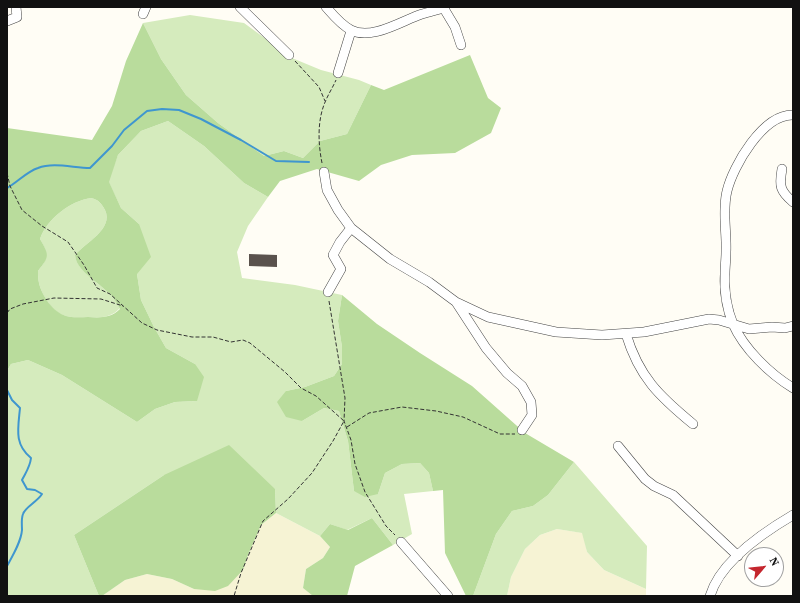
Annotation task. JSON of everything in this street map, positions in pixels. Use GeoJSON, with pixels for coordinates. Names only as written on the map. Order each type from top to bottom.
{"type":"FeatureCollection","features":[{"type":"Feature","properties":{"kind":"street"},"geometry":{"type":"LineString","coordinates":[[7,21],[17,17],[16,7]]}},
{"type":"Feature","properties":{"kind":"street"},"geometry":{"type":"LineString","coordinates":[[240,7],[289,55]]}},
{"type":"Feature","properties":{"kind":"street"},"geometry":{"type":"LineString","coordinates":[[326,7],[351,31],[361,33],[372,33],[422,14],[443,8],[455,27],[461,45]]}},
{"type":"Feature","properties":{"kind":"street"},"geometry":{"type":"LineString","coordinates":[[338,73],[351,31]]}},
{"type":"Feature","properties":{"kind":"street"},"geometry":{"type":"LineString","coordinates":[[793,115],[776,120],[768,126],[744,151],[733,173],[727,192],[725,219],[725,275],[728,308],[734,325],[747,346],[762,364],[793,388]]}},
{"type":"Feature","properties":{"kind":"street"},"geometry":{"type":"LineString","coordinates":[[782,169],[780,182],[784,194],[793,202]]}},
{"type":"Feature","properties":{"kind":"street"},"geometry":{"type":"LineString","coordinates":[[324,172],[327,190],[338,210],[351,228],[390,259],[429,282],[456,302],[488,317],[556,332],[602,336],[644,332],[709,319],[719,320],[749,329],[772,327],[785,328],[793,326]]}},
{"type":"Feature","properties":{"kind":"street"},"geometry":{"type":"LineString","coordinates":[[328,292],[340,269],[333,255],[340,242],[351,228]]}},
{"type":"Feature","properties":{"kind":"street"},"geometry":{"type":"LineString","coordinates":[[456,302],[486,348],[507,373],[522,386],[531,402],[532,415],[522,430]]}},
{"type":"Feature","properties":{"kind":"street"},"geometry":{"type":"LineString","coordinates":[[626,334],[632,353],[640,370],[666,402],[692,424]]}},
{"type":"Feature","properties":{"kind":"street"},"geometry":{"type":"LineString","coordinates":[[618,446],[645,478],[654,486],[673,495],[738,556]]}},
{"type":"Feature","properties":{"kind":"street"},"geometry":{"type":"LineString","coordinates":[[710,596],[722,573],[738,556],[766,532],[793,515]]}},
{"type":"Feature","properties":{"kind":"street"},"geometry":{"type":"LineString","coordinates":[[401,542],[448,596]]}},
{"type":"Feature","properties":{"kind":"path"},"geometry":{"type":"LineString","coordinates":[[289,55],[319,87],[325,101]]}},
{"type":"Feature","properties":{"kind":"path"},"geometry":{"type":"LineString","coordinates":[[324,172],[319,127],[325,101],[332,90],[338,73]]}},
{"type":"Feature","properties":{"kind":"path"},"geometry":{"type":"LineString","coordinates":[[7,173],[10,186],[22,210],[42,226],[68,242],[84,265],[97,288],[110,294],[142,323],[157,330],[192,337],[213,337],[231,342],[243,340],[250,343],[285,372],[301,388],[316,396],[344,421]]}},
{"type":"Feature","properties":{"kind":"path"},"geometry":{"type":"LineString","coordinates":[[328,292],[345,398],[344,421],[351,440],[355,464],[365,492],[386,526],[401,542]]}},
{"type":"Feature","properties":{"kind":"path"},"geometry":{"type":"LineString","coordinates":[[7,313],[10,309],[22,304],[54,298],[101,299],[123,306]]}},
{"type":"Feature","properties":{"kind":"path"},"geometry":{"type":"LineString","coordinates":[[346,427],[369,413],[402,407],[436,411],[463,417],[500,434],[514,434],[522,430]]}},
{"type":"Feature","properties":{"kind":"path"},"geometry":{"type":"LineString","coordinates":[[234,596],[241,573],[263,521],[288,499],[312,473],[344,421]]}},
{"type":"Feature","properties":{"kind":"shaded area"},"geometry":{"type":"Polygon","coordinates":[[[276,513],[320,536],[330,547],[323,558],[306,569],[303,588],[313,596],[102,596],[125,580],[147,574],[172,579],[194,589],[243,570],[261,525],[276,513]]]}},
{"type":"Feature","properties":{"kind":"shaded area"},"geometry":{"type":"Polygon","coordinates":[[[557,529],[583,533],[587,552],[604,570],[646,589],[646,596],[507,596],[511,577],[525,549],[540,535],[557,529]]]}},
{"type":"Feature","properties":{"kind":"green space"},"geometry":{"type":"Polygon","coordinates":[[[190,15],[244,23],[292,58],[321,70],[359,80],[371,85],[347,134],[320,141],[303,158],[284,151],[264,156],[218,123],[186,95],[161,59],[143,23],[190,15]]]}},
{"type":"Feature","properties":{"kind":"green space"},"geometry":{"type":"Polygon","coordinates":[[[143,23],[161,59],[186,95],[218,123],[264,156],[284,151],[303,158],[320,141],[347,134],[371,85],[384,90],[470,55],[488,98],[501,108],[491,133],[455,153],[412,155],[381,165],[359,181],[317,169],[280,181],[268,197],[244,183],[204,146],[168,121],[141,131],[118,155],[109,182],[121,208],[139,224],[151,257],[137,274],[141,300],[154,327],[166,348],[195,364],[204,377],[197,401],[175,402],[155,409],[137,422],[62,375],[28,360],[11,364],[7,371],[7,128],[92,140],[112,106],[126,61],[143,23]],[[91,198],[75,203],[60,212],[48,225],[40,239],[47,255],[45,262],[38,271],[40,288],[45,298],[57,311],[69,317],[105,317],[117,312],[120,309],[110,294],[81,269],[75,255],[97,235],[106,223],[107,217],[102,205],[100,202],[91,198]]]}},
{"type":"Feature","properties":{"kind":"green space"},"geometry":{"type":"Polygon","coordinates":[[[168,121],[204,146],[244,183],[268,197],[248,226],[237,252],[242,278],[295,285],[342,295],[338,321],[342,347],[342,364],[334,376],[305,387],[286,391],[302,421],[324,408],[339,411],[348,441],[354,491],[378,494],[385,473],[402,464],[420,463],[429,473],[433,491],[404,494],[412,534],[393,545],[372,518],[347,530],[330,524],[320,536],[276,513],[275,489],[164,475],[74,535],[99,596],[7,596],[7,371],[11,364],[28,360],[62,375],[137,422],[155,409],[175,402],[197,401],[195,364],[166,348],[141,300],[137,274],[139,224],[121,208],[108,181],[118,155],[141,131],[168,121]]]}},
{"type":"Feature","properties":{"kind":"green space"},"geometry":{"type":"Polygon","coordinates":[[[91,198],[100,202],[105,210],[107,217],[106,223],[97,235],[75,255],[81,268],[110,294],[120,308],[113,314],[105,317],[69,317],[61,314],[53,308],[45,298],[40,288],[38,271],[46,259],[46,252],[40,239],[48,225],[60,212],[75,203],[91,198]]]}},
{"type":"Feature","properties":{"kind":"green space"},"geometry":{"type":"Polygon","coordinates":[[[342,295],[377,324],[472,386],[525,433],[574,462],[548,495],[533,506],[512,511],[496,534],[473,596],[466,596],[445,553],[443,490],[433,491],[429,473],[420,463],[402,464],[385,473],[378,494],[365,497],[354,491],[348,441],[339,411],[324,408],[302,421],[286,417],[277,402],[286,391],[305,387],[334,376],[342,364],[342,347],[338,321],[342,295]]]}},
{"type":"Feature","properties":{"kind":"green space"},"geometry":{"type":"Polygon","coordinates":[[[229,445],[275,489],[276,513],[261,525],[243,570],[228,586],[215,591],[194,589],[172,579],[147,574],[125,580],[102,596],[99,596],[74,535],[164,475],[229,445]]]}},
{"type":"Feature","properties":{"kind":"green space"},"geometry":{"type":"Polygon","coordinates":[[[574,462],[647,546],[646,589],[604,570],[587,552],[582,533],[557,529],[540,535],[525,549],[511,577],[507,596],[473,596],[496,534],[512,511],[533,506],[548,495],[574,462]]]}},
{"type":"Feature","properties":{"kind":"green space"},"geometry":{"type":"Polygon","coordinates":[[[372,518],[393,545],[355,566],[347,596],[313,596],[303,588],[306,569],[323,558],[330,547],[320,536],[330,524],[348,530],[372,518]]]}},
{"type":"Feature","properties":{"kind":"building"},"geometry":{"type":"Polygon","coordinates":[[[249,254],[277,255],[277,267],[249,266],[249,254]]]}},
{"type":"Feature","properties":{"kind":"waterway"},"geometry":{"type":"LineString","coordinates":[[7,188],[30,172],[44,166],[57,165],[90,168],[112,146],[124,130],[147,111],[162,109],[179,110],[201,119],[241,140],[276,161],[309,162]]}},
{"type":"Feature","properties":{"kind":"waterway"},"geometry":{"type":"LineString","coordinates":[[7,390],[12,400],[20,408],[18,436],[22,447],[31,458],[29,467],[22,480],[27,489],[35,490],[42,494],[24,511],[20,539],[7,566]]}}]}
